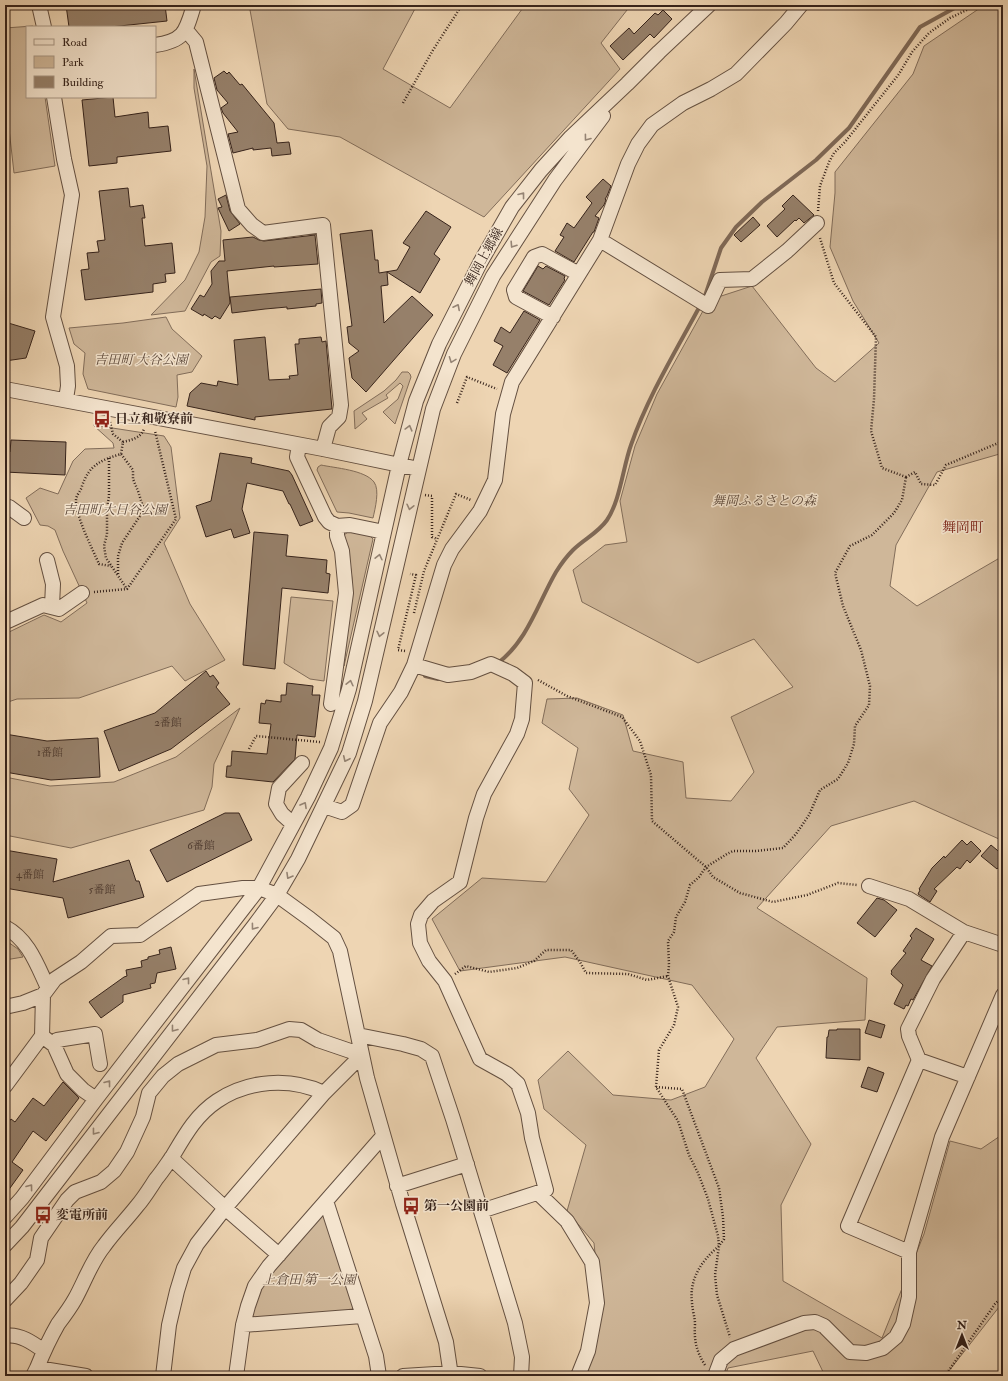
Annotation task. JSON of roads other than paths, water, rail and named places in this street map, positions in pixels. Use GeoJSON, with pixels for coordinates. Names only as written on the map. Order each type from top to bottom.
{"type":"FeatureCollection","features":[{"type":"Feature","properties":{"kind":"street"},"geometry":{"type":"LineString","coordinates":[[39,5],[44,26]]}},
{"type":"Feature","properties":{"kind":"street"},"geometry":{"type":"LineString","coordinates":[[156,46],[179,38],[186,30],[194,5]]}},
{"type":"Feature","properties":{"kind":"street","name":"舞岡上郷線"},"geometry":{"type":"LineString","coordinates":[[5,1217],[22,1198],[96,1098],[259,888],[308,797],[331,748],[348,689],[399,465],[416,401],[439,344],[480,262],[512,207],[541,170],[571,137],[709,5]]}},
{"type":"Feature","properties":{"kind":"street"},"geometry":{"type":"LineString","coordinates":[[324,806],[342,812],[352,806],[380,723],[401,692],[414,665],[444,565],[452,549],[480,511],[495,480],[503,414],[512,382],[600,240],[628,164],[638,144],[652,125],[682,103],[711,89],[736,74],[786,23],[801,5]]}},
{"type":"Feature","properties":{"kind":"street"},"geometry":{"type":"LineString","coordinates":[[186,30],[196,42],[238,210],[252,225],[263,233],[323,225],[341,405],[339,417],[329,427],[323,449]]}},
{"type":"Feature","properties":{"kind":"street","name":"舞岡上郷線"},"geometry":{"type":"LineString","coordinates":[[5,1245],[22,1227],[277,895],[298,859],[349,753],[365,701],[433,409],[454,354],[493,276],[555,180],[627,84]]}},
{"type":"Feature","properties":{"kind":"street"},"geometry":{"type":"LineString","coordinates":[[54,98],[64,159],[72,195],[53,317],[67,366],[68,386],[66,400]]}},
{"type":"Feature","properties":{"kind":"street"},"geometry":{"type":"LineString","coordinates":[[600,240],[708,306],[720,280],[752,279],[787,251],[817,223]]}},
{"type":"Feature","properties":{"kind":"street"},"geometry":{"type":"LineString","coordinates":[[553,317],[516,298],[514,290],[534,257],[542,254],[579,274]]}},
{"type":"Feature","properties":{"kind":"street"},"geometry":{"type":"LineString","coordinates":[[5,389],[323,449],[419,469]]}},
{"type":"Feature","properties":{"kind":"street"},"geometry":{"type":"LineString","coordinates":[[299,445],[297,457],[325,517],[329,522],[337,526],[350,525],[384,532]]}},
{"type":"Feature","properties":{"kind":"street"},"geometry":{"type":"LineString","coordinates":[[5,508],[9,507],[24,518]]}},
{"type":"Feature","properties":{"kind":"street"},"geometry":{"type":"LineString","coordinates":[[331,704],[346,593],[342,551],[337,536],[337,526]]}},
{"type":"Feature","properties":{"kind":"street"},"geometry":{"type":"LineString","coordinates":[[47,560],[53,584],[52,606]]}},
{"type":"Feature","properties":{"kind":"street"},"geometry":{"type":"LineString","coordinates":[[5,619],[8,621],[43,605],[52,606],[59,609],[82,593]]}},
{"type":"Feature","properties":{"kind":"street"},"geometry":{"type":"LineString","coordinates":[[414,665],[448,675],[471,672],[491,664],[504,669],[525,683],[522,718],[517,734],[484,794],[476,818],[460,882],[432,901],[421,915],[418,924],[420,944],[429,961],[444,981],[480,1059],[507,1074],[518,1084],[528,1112],[532,1138],[546,1190],[481,1211]]}},
{"type":"Feature","properties":{"kind":"street"},"geometry":{"type":"LineString","coordinates":[[293,824],[282,814],[276,804],[280,788],[302,763]]}},
{"type":"Feature","properties":{"kind":"street"},"geometry":{"type":"LineString","coordinates":[[869,886],[909,899],[964,932],[1003,945]]}},
{"type":"Feature","properties":{"kind":"street"},"geometry":{"type":"LineString","coordinates":[[5,1006],[23,1003],[46,991],[55,979],[81,962],[111,936],[140,934],[199,894],[243,888],[259,888],[277,895],[334,938],[340,951],[362,1055],[383,1136],[397,1186],[446,1342],[451,1374]]}},
{"type":"Feature","properties":{"kind":"street"},"geometry":{"type":"LineString","coordinates":[[5,927],[14,932],[25,942],[46,991],[42,1036],[5,1086]]}},
{"type":"Feature","properties":{"kind":"street"},"geometry":{"type":"LineString","coordinates":[[909,1252],[848,1226],[919,1060],[909,1036],[908,1029],[933,979],[964,932]]}},
{"type":"Feature","properties":{"kind":"street"},"geometry":{"type":"LineString","coordinates":[[711,1373],[721,1360],[734,1349],[804,1323],[814,1322],[824,1326],[850,1352],[866,1353],[883,1348],[896,1338],[903,1324],[909,1297],[909,1252],[942,1137],[1003,995]]}},
{"type":"Feature","properties":{"kind":"street"},"geometry":{"type":"LineString","coordinates":[[5,1300],[21,1283],[37,1260],[41,1238],[67,1200],[75,1192],[101,1182],[114,1171],[127,1152],[143,1117],[150,1093],[162,1076],[178,1064],[216,1045],[257,1040],[289,1029],[301,1030],[318,1040],[362,1055]]}},
{"type":"Feature","properties":{"kind":"street"},"geometry":{"type":"LineString","coordinates":[[54,1045],[57,1040],[95,1034],[100,1064]]}},
{"type":"Feature","properties":{"kind":"street"},"geometry":{"type":"LineString","coordinates":[[358,1035],[421,1049],[432,1056],[467,1164],[515,1324],[522,1357],[521,1376]]}},
{"type":"Feature","properties":{"kind":"street"},"geometry":{"type":"LineString","coordinates":[[42,1036],[54,1045],[67,1074],[83,1090],[96,1098]]}},
{"type":"Feature","properties":{"kind":"street"},"geometry":{"type":"LineString","coordinates":[[163,1376],[169,1325],[184,1268],[197,1244],[225,1208],[324,1093],[362,1055]]}},
{"type":"Feature","properties":{"kind":"street"},"geometry":{"type":"LineString","coordinates":[[919,1060],[968,1077]]}},
{"type":"Feature","properties":{"kind":"street"},"geometry":{"type":"LineString","coordinates":[[86,1376],[35,1372],[44,1351],[84,1282],[92,1262],[104,1245],[137,1206],[171,1158],[188,1129],[200,1114],[217,1101],[237,1089],[277,1082],[293,1083],[324,1093]]}},
{"type":"Feature","properties":{"kind":"street"},"geometry":{"type":"LineString","coordinates":[[236,1376],[243,1325],[255,1286],[269,1266],[383,1136]]}},
{"type":"Feature","properties":{"kind":"street"},"geometry":{"type":"LineString","coordinates":[[171,1158],[279,1255]]}},
{"type":"Feature","properties":{"kind":"street"},"geometry":{"type":"LineString","coordinates":[[397,1186],[467,1164]]}},
{"type":"Feature","properties":{"kind":"street"},"geometry":{"type":"LineString","coordinates":[[538,1193],[567,1221],[592,1262],[597,1303],[588,1351],[578,1376]]}},
{"type":"Feature","properties":{"kind":"street"},"geometry":{"type":"LineString","coordinates":[[326,1201],[376,1356],[379,1376]]}},
{"type":"Feature","properties":{"kind":"street"},"geometry":{"type":"LineString","coordinates":[[243,1325],[362,1316]]}},
{"type":"Feature","properties":{"kind":"street"},"geometry":{"type":"LineString","coordinates":[[5,1336],[23,1338],[44,1351]]}},
{"type":"Feature","properties":{"kind":"street"},"geometry":{"type":"LineString","coordinates":[[403,1376],[451,1374],[480,1376]]}},
{"type":"Feature","properties":{"kind":"waterway"},"geometry":{"type":"LineString","coordinates":[[705,296],[721,248],[736,227],[762,202],[816,160],[849,128],[920,27],[960,5]]}},
{"type":"Feature","properties":{"kind":"waterway"},"geometry":{"type":"LineString","coordinates":[[498,663],[508,654],[525,632],[556,572],[570,553],[599,529],[607,520],[615,503],[628,454],[638,427],[663,373],[701,304]]}},
{"type":"Feature","properties":{"kind":"waterway"},"geometry":{"type":"LineString","coordinates":[[425,676],[438,679]]}},
{"type":"Feature","properties":{"kind":"place","name":"日立和敬寮前"},"geometry":{"type":"Point","coordinates":[102,419]}},
{"type":"Feature","properties":{"kind":"place","name":"第一公園前"},"geometry":{"type":"Point","coordinates":[411,1206]}},
{"type":"Feature","properties":{"kind":"place","name":"変電所前"},"geometry":{"type":"Point","coordinates":[43,1215]}},
{"type":"Feature","properties":{"kind":"district","name":"舞岡町"},"geometry":{"type":"Point","coordinates":[963,527]}},
{"type":"Feature","properties":{"kind":"park label","name":"吉田町 大谷公園"},"geometry":{"type":"Point","coordinates":[141,360]}},
{"type":"Feature","properties":{"kind":"park label","name":"舞岡ふるさとの森"},"geometry":{"type":"Point","coordinates":[764,501]}},
{"type":"Feature","properties":{"kind":"park label","name":"吉田町大日谷公園"},"geometry":{"type":"Point","coordinates":[115,510]}},
{"type":"Feature","properties":{"kind":"park label","name":"上倉田 第一公園"},"geometry":{"type":"Point","coordinates":[309,1280]}}]}
